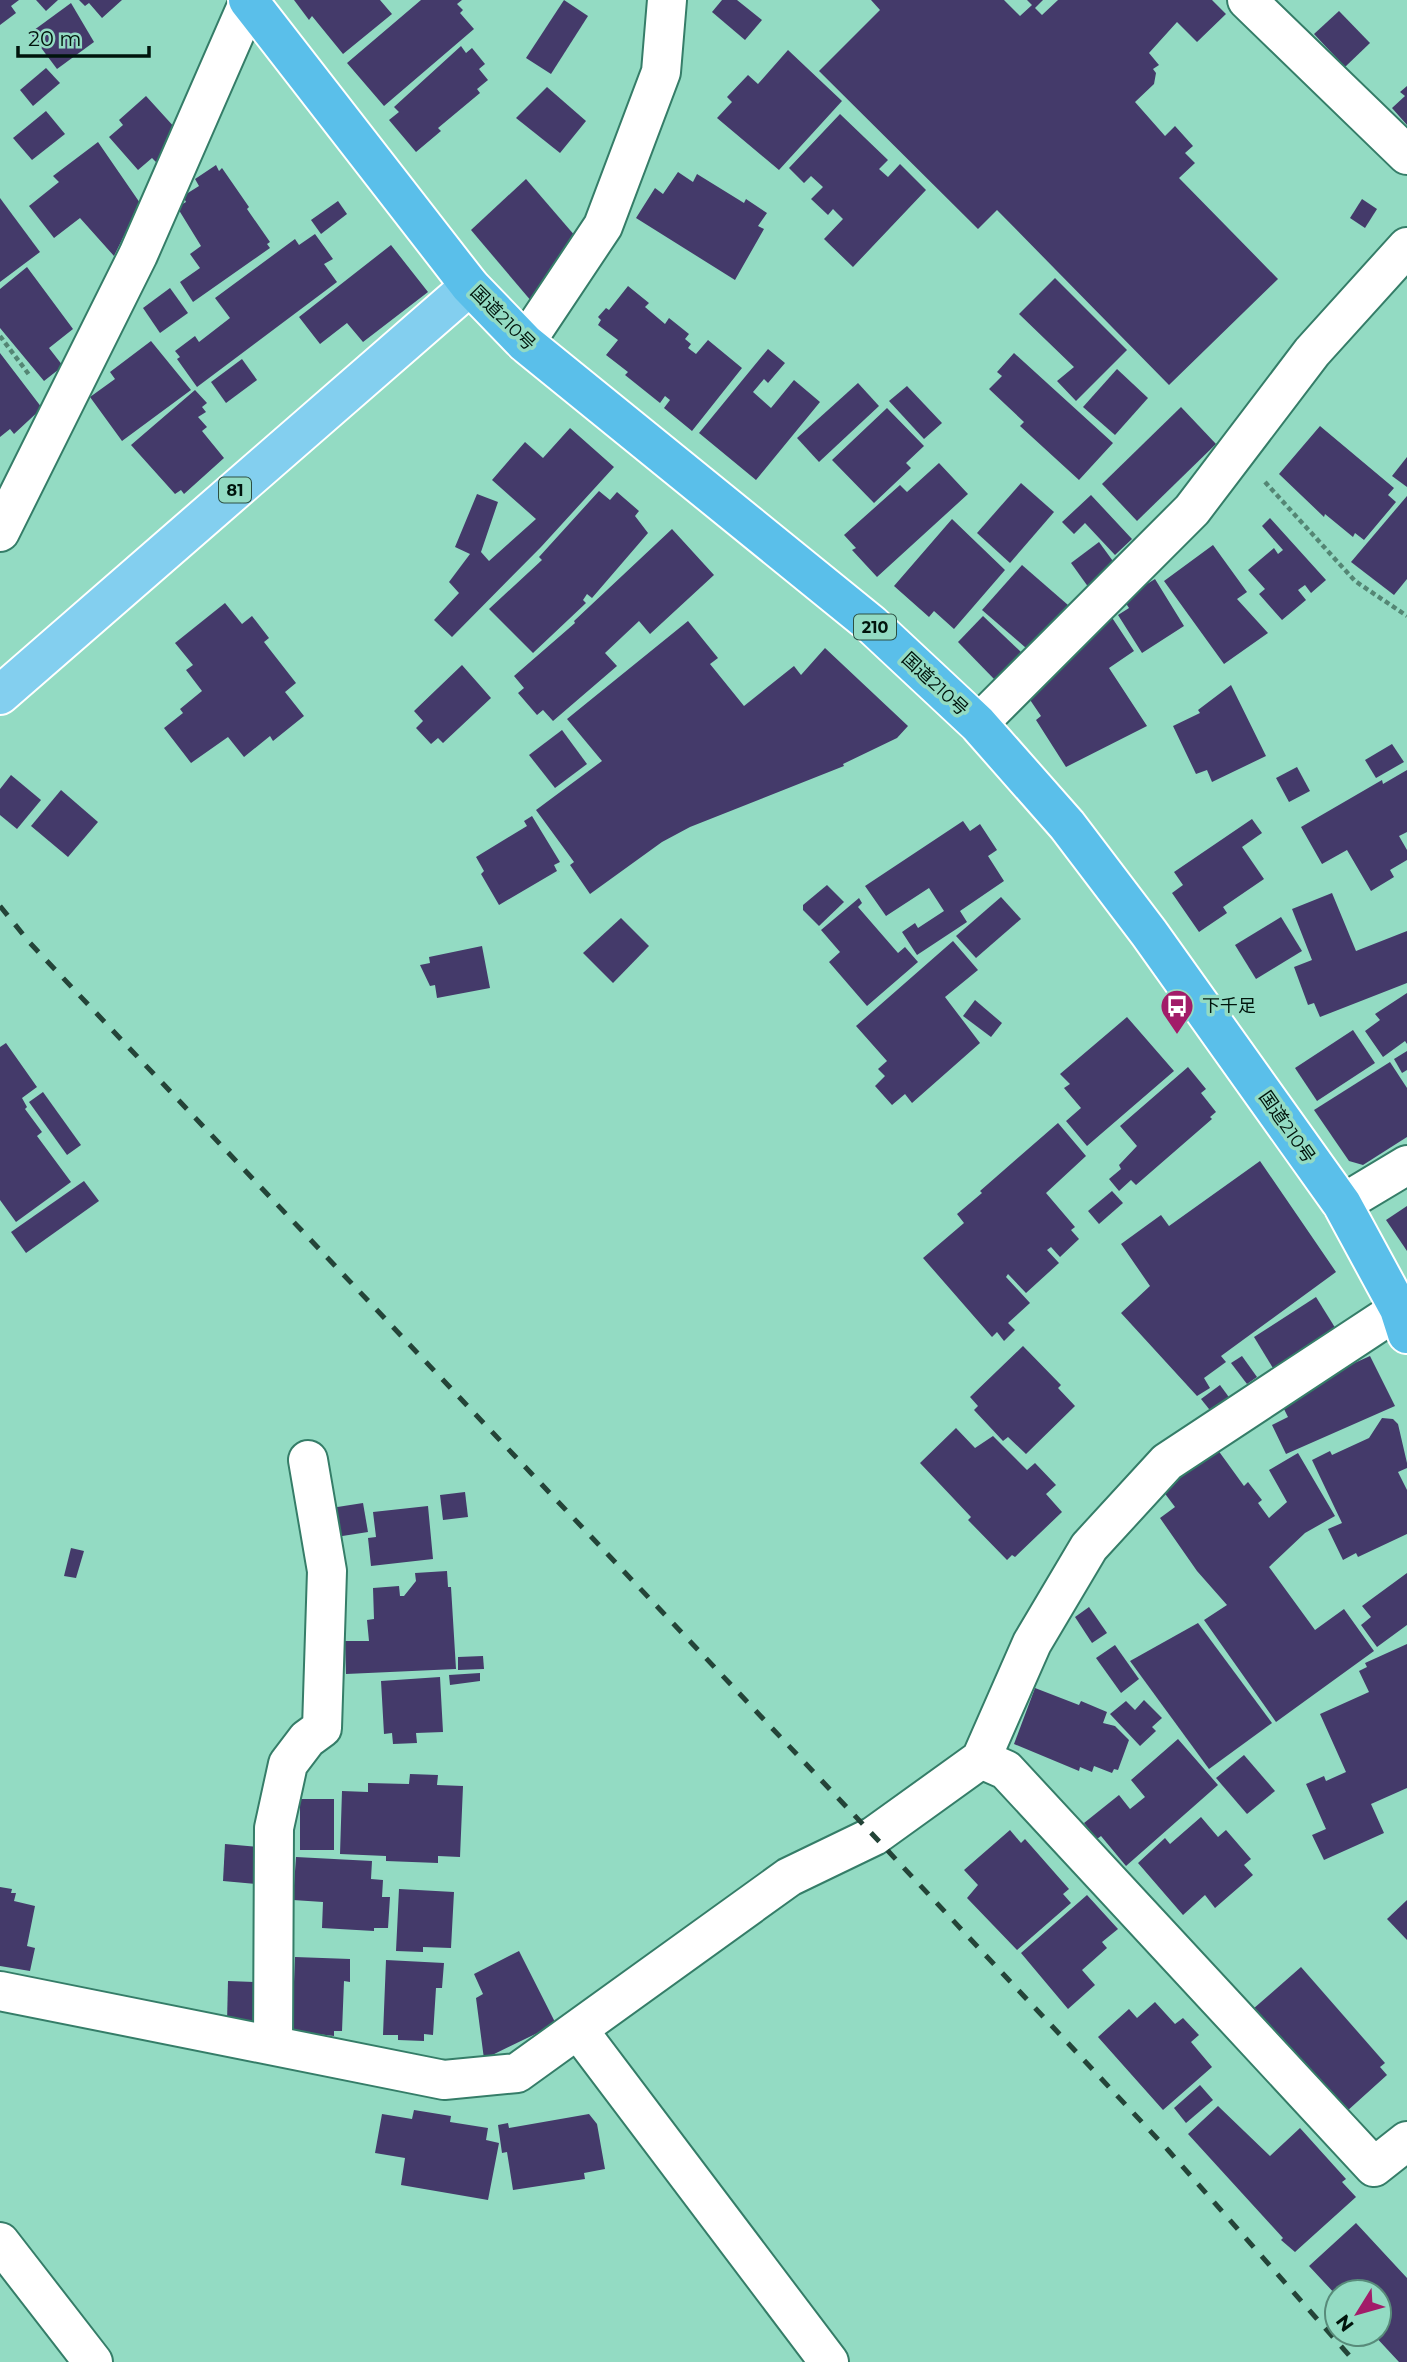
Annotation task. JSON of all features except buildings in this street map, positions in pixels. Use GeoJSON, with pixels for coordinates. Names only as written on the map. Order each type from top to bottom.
{"type":"FeatureCollection","features":[{"type":"Feature","properties":{"kind":"highway","name":"国道210号"},"geometry":{"type":"LineString","coordinates":[[248,0],[470,286],[525,343],[872,624],[978,724],[1067,825],[1133,911],[1342,1204],[1403,1321]]}},
{"type":"Feature","properties":{"kind":"main road","name":"81"},"geometry":{"type":"LineString","coordinates":[[0,695],[470,286]]}},
{"type":"Feature","properties":{"kind":"street"},"geometry":{"type":"LineString","coordinates":[[0,532],[138,255],[248,0]]}},
{"type":"Feature","properties":{"kind":"street"},"geometry":{"type":"LineString","coordinates":[[525,343],[603,226],[661,72],[667,0]]}},
{"type":"Feature","properties":{"kind":"street"},"geometry":{"type":"LineString","coordinates":[[1247,0],[1407,155]]}},
{"type":"Feature","properties":{"kind":"street"},"geometry":{"type":"LineString","coordinates":[[978,724],[1192,510],[1312,352],[1407,247]]}},
{"type":"Feature","properties":{"kind":"street"},"geometry":{"type":"LineString","coordinates":[[1342,1204],[1407,1165]]}},
{"type":"Feature","properties":{"kind":"street"},"geometry":{"type":"LineString","coordinates":[[0,1991],[444,2080],[517,2073],[579,2031],[789,1877],[874,1836],[981,1759],[1032,1643],[1089,1547],[1167,1462],[1403,1321]]}},
{"type":"Feature","properties":{"kind":"street"},"geometry":{"type":"LineString","coordinates":[[273,2045],[274,1828],[288,1764],[307,1739],[322,1728],[327,1571],[308,1460]]}},
{"type":"Feature","properties":{"kind":"street"},"geometry":{"type":"LineString","coordinates":[[981,1759],[1006,1770],[1374,2168],[1407,2141]]}},
{"type":"Feature","properties":{"kind":"street"},"geometry":{"type":"LineString","coordinates":[[579,2031],[829,2362]]}},
{"type":"Feature","properties":{"kind":"street"},"geometry":{"type":"LineString","coordinates":[[0,2242],[93,2362]]}},
{"type":"Feature","properties":{"kind":"path"},"geometry":{"type":"LineString","coordinates":[[1241,446],[1268,485],[1355,581],[1407,616]]}},
{"type":"Feature","properties":{"kind":"railway"},"geometry":{"type":"LineString","coordinates":[[0,906],[30,943],[1168,2150],[1355,2362]]}},
{"type":"Feature","properties":{"kind":"place","name":"下千足"},"geometry":{"type":"Point","coordinates":[1177,1036]}}]}
